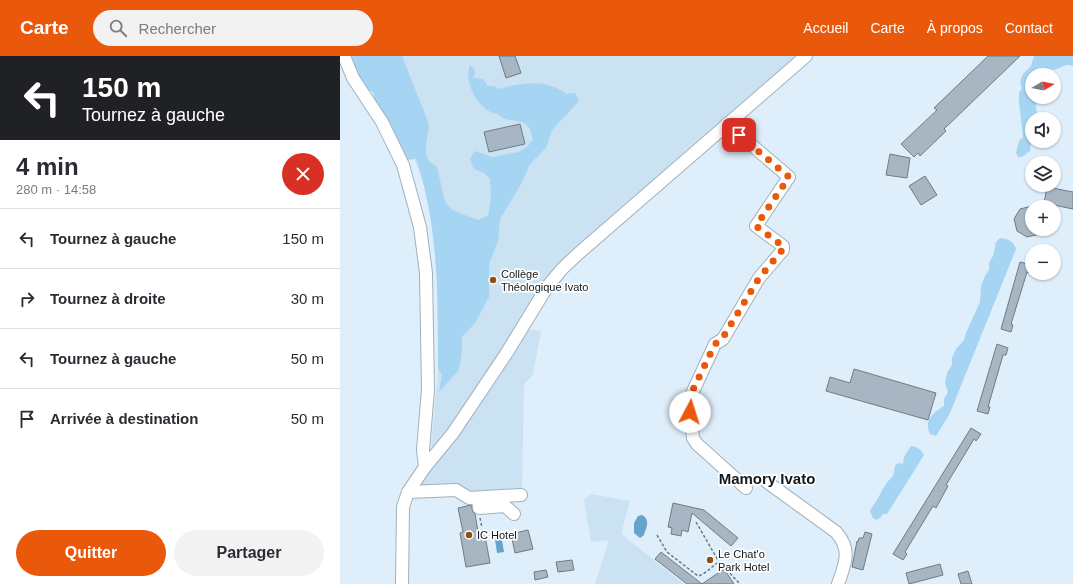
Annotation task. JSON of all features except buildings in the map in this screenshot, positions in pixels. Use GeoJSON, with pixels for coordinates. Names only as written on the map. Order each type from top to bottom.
{"type":"FeatureCollection","features":[{"type":"Feature","properties":{"kind":"street"},"geometry":{"type":"LineString","coordinates":[[344,56],[353,78],[382,122],[403,165],[420,227],[426,273],[428,390],[423,450],[424,467]]}},
{"type":"Feature","properties":{"kind":"street"},"geometry":{"type":"LineString","coordinates":[[402,584],[403,507],[408,492],[424,467],[453,433],[506,354],[547,288],[562,269],[584,248],[806,56]]}},
{"type":"Feature","properties":{"kind":"street"},"geometry":{"type":"LineString","coordinates":[[727,124],[789,177],[756,226],[783,246],[784,250],[759,278],[722,339],[715,344],[688,400],[693,438],[697,444],[746,488]]}},
{"type":"Feature","properties":{"kind":"street"},"geometry":{"type":"LineString","coordinates":[[767,482],[836,532],[842,539],[846,550],[846,561],[838,584]]}},
{"type":"Feature","properties":{"kind":"street"},"geometry":{"type":"LineString","coordinates":[[408,492],[456,490],[469,498],[521,495]]}},
{"type":"Feature","properties":{"kind":"street"},"geometry":{"type":"LineString","coordinates":[[478,498],[479,508],[505,506],[514,514]]}},
{"type":"Feature","properties":{"kind":"path"},"geometry":{"type":"LineString","coordinates":[[696,522],[719,562],[740,584]]}},
{"type":"Feature","properties":{"kind":"path"},"geometry":{"type":"LineString","coordinates":[[657,535],[666,552],[698,576],[704,575],[710,568],[719,562]]}},
{"type":"Feature","properties":{"kind":"shaded area"},"geometry":{"type":"Polygon","coordinates":[[[351,56],[402,56],[427,119],[429,127],[426,153],[429,161],[437,167],[445,202],[452,210],[478,220],[488,216],[491,198],[490,179],[484,173],[474,169],[470,159],[475,151],[492,157],[519,152],[528,146],[533,139],[526,124],[520,121],[506,119],[491,112],[479,102],[472,91],[468,78],[470,65],[474,68],[475,73],[473,78],[483,79],[488,86],[494,86],[498,89],[516,85],[534,83],[542,84],[559,89],[566,94],[575,93],[579,101],[552,130],[546,148],[530,164],[521,184],[500,219],[498,241],[489,264],[489,297],[475,323],[462,337],[459,370],[439,392],[442,375],[438,369],[436,262],[424,184],[416,159],[406,160],[398,149],[396,135],[389,127],[385,115],[376,104],[373,92],[365,88],[353,67],[351,56]]]}},
{"type":"Feature","properties":{"kind":"shaded area","name":"Collège Théologique Ivato"},"geometry":{"type":"Polygon","coordinates":[[[374,56],[800,56],[695,143],[575,250],[525,331],[541,331],[533,375],[524,384],[522,491],[475,493],[456,485],[421,487],[419,483],[435,449],[431,446],[438,369],[437,274],[431,221],[423,181],[374,56]]]}},
{"type":"Feature","properties":{"kind":"shaded area"},"geometry":{"type":"Polygon","coordinates":[[[1034,56],[1073,56],[1073,66],[1065,65],[1058,68],[1029,68],[1034,56]]]}},
{"type":"Feature","properties":{"kind":"shaded area"},"geometry":{"type":"Polygon","coordinates":[[[1025,72],[1025,104],[1036,104],[1037,112],[1025,112],[1025,148],[1030,148],[1030,151],[1022,157],[1018,157],[1016,153],[1019,141],[1023,137],[1019,93],[1022,88],[1020,82],[1025,72]]]}},
{"type":"Feature","properties":{"kind":"shaded area"},"geometry":{"type":"Polygon","coordinates":[[[1000,238],[1010,241],[1014,244],[1016,249],[950,413],[936,436],[930,434],[928,429],[929,421],[933,414],[944,406],[944,399],[948,392],[945,383],[947,373],[952,365],[952,358],[956,349],[964,340],[980,302],[981,286],[989,270],[989,263],[993,256],[996,242],[1000,238]]]}},
{"type":"Feature","properties":{"kind":"shaded area"},"geometry":{"type":"Polygon","coordinates":[[[911,446],[919,449],[924,455],[887,514],[883,514],[876,520],[873,518],[870,511],[886,484],[893,476],[895,466],[898,463],[903,464],[904,457],[911,446]]]}},
{"type":"Feature","properties":{"kind":"shaded area"},"geometry":{"type":"Polygon","coordinates":[[[591,494],[630,501],[621,534],[684,584],[595,584],[609,540],[591,542],[584,500],[591,494]]]}},
{"type":"Feature","properties":{"kind":"shaded area"},"geometry":{"type":"Polygon","coordinates":[[[642,515],[645,517],[647,524],[644,535],[640,538],[634,533],[634,523],[638,516],[642,515]]]}},
{"type":"Feature","properties":{"kind":"shaded area"},"geometry":{"type":"Polygon","coordinates":[[[495,533],[501,535],[504,552],[497,553],[495,539],[493,536],[495,533]]]}},
{"type":"Feature","properties":{"kind":"place","name":"Collège Théologique Ivato"},"geometry":{"type":"Point","coordinates":[493,280]}},
{"type":"Feature","properties":{"kind":"place","name":"IC Hotel"},"geometry":{"type":"Point","coordinates":[469,535]}},
{"type":"Feature","properties":{"kind":"place","name":"Le Chat'o Park Hotel"},"geometry":{"type":"Point","coordinates":[710,560]}},
{"type":"Feature","properties":{"kind":"district","name":"Mamory Ivato"},"geometry":{"type":"Point","coordinates":[767,478]}},
{"type":"Feature","properties":{"kind":"route"},"geometry":{"type":"LineString","coordinates":[[690,412],[688,400],[716,342],[721,341],[759,278],[784,250],[783,246],[756,226],[789,177],[739,135]]}}]}
